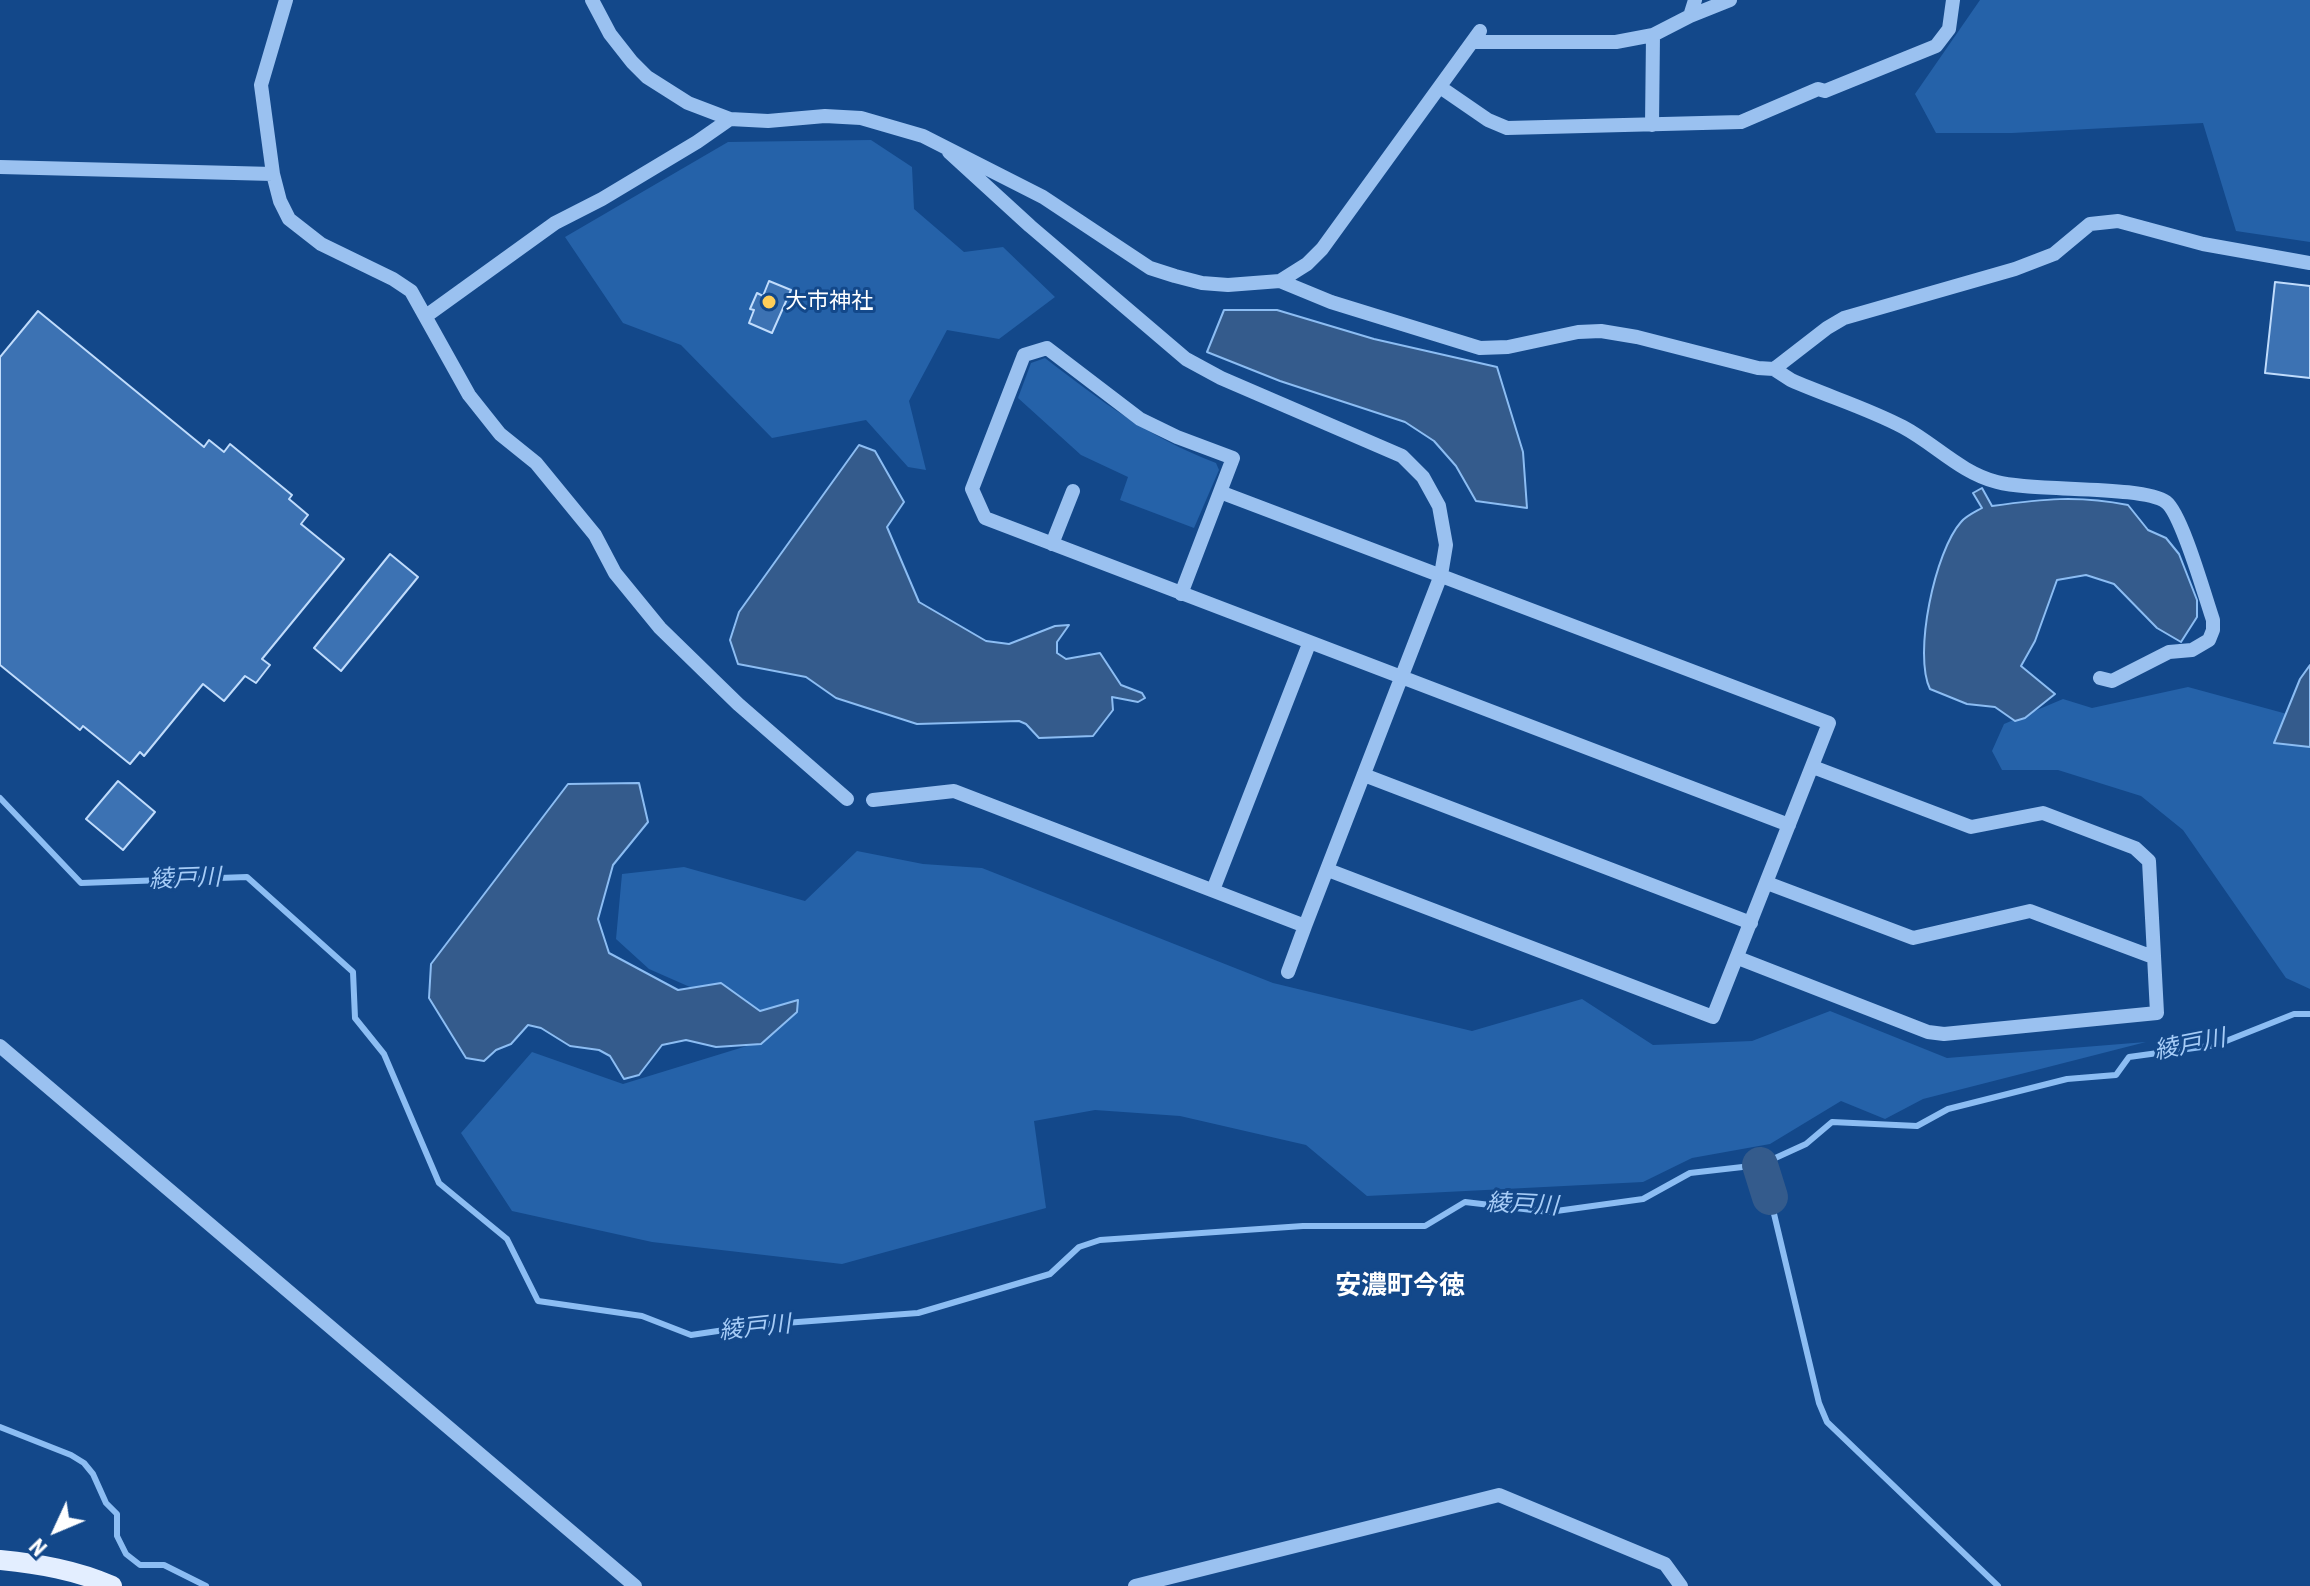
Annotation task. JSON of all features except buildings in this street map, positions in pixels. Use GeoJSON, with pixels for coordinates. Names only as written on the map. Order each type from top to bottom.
{"type":"FeatureCollection","features":[{"type":"Feature","properties":{"kind":"main road"},"geometry":{"type":"LineString","coordinates":[[0,1560],[74,1572],[112,1586]]}},
{"type":"Feature","properties":{"kind":"street"},"geometry":{"type":"LineString","coordinates":[[286,0],[261,85],[273,174],[289,219],[302,231],[411,291],[469,395],[500,434],[536,463],[595,535],[615,573],[660,628],[738,704],[847,799]]}},
{"type":"Feature","properties":{"kind":"street"},"geometry":{"type":"LineString","coordinates":[[592,0],[620,48],[647,77],[688,103],[730,119],[861,118],[923,136],[949,152],[1043,197],[1150,268],[1202,283],[1253,285],[1280,281],[1307,264],[1322,249],[1476,37],[1616,42],[1653,35],[1730,0]]}},
{"type":"Feature","properties":{"kind":"street"},"geometry":{"type":"LineString","coordinates":[[1690,16],[1695,0]]}},
{"type":"Feature","properties":{"kind":"street"},"geometry":{"type":"LineString","coordinates":[[1440,87],[1488,120],[1507,128],[1741,122],[1818,89],[1825,91],[1936,46],[1949,29],[1953,0]]}},
{"type":"Feature","properties":{"kind":"street"},"geometry":{"type":"LineString","coordinates":[[1652,125],[1653,35]]}},
{"type":"Feature","properties":{"kind":"street"},"geometry":{"type":"LineString","coordinates":[[426,316],[555,223],[602,199],[730,119]]}},
{"type":"Feature","properties":{"kind":"street"},"geometry":{"type":"LineString","coordinates":[[949,152],[1042,237],[1186,359],[1221,378],[1402,456],[1423,477],[1439,506],[1446,545],[1441,575],[1288,972]]}},
{"type":"Feature","properties":{"kind":"street"},"geometry":{"type":"LineString","coordinates":[[0,167],[273,174]]}},
{"type":"Feature","properties":{"kind":"street"},"geometry":{"type":"LineString","coordinates":[[1774,369],[1844,318],[2015,269],[2054,254],[2090,224],[2118,221],[2203,244],[2310,263]]}},
{"type":"Feature","properties":{"kind":"street"},"geometry":{"type":"LineString","coordinates":[[1280,281],[1331,302],[1480,348],[1508,347],[1578,332],[1601,331],[1758,368],[1774,369],[1798,383],[1903,427],[1962,467],[1995,482],[2144,494],[2165,501],[2175,514],[2187,546],[2213,620],[2213,630],[2209,640],[2192,650],[2169,652],[2112,681],[2100,678]]}},
{"type":"Feature","properties":{"kind":"street"},"geometry":{"type":"LineString","coordinates":[[1181,594],[1233,458],[1140,419],[1047,348],[1024,355],[972,489],[985,518],[1309,644],[1789,825]]}},
{"type":"Feature","properties":{"kind":"street"},"geometry":{"type":"LineString","coordinates":[[1052,544],[1073,491]]}},
{"type":"Feature","properties":{"kind":"street"},"geometry":{"type":"LineString","coordinates":[[1220,492],[1829,723],[1713,1017],[1328,870]]}},
{"type":"Feature","properties":{"kind":"street"},"geometry":{"type":"LineString","coordinates":[[1213,890],[1309,644]]}},
{"type":"Feature","properties":{"kind":"street"},"geometry":{"type":"LineString","coordinates":[[1738,958],[1928,1032],[1944,1034],[2157,1013],[2149,861],[2135,848],[2043,813],[1971,827],[1813,767]]}},
{"type":"Feature","properties":{"kind":"street"},"geometry":{"type":"LineString","coordinates":[[1364,775],[1751,923]]}},
{"type":"Feature","properties":{"kind":"street"},"geometry":{"type":"LineString","coordinates":[[873,800],[954,791],[1305,926]]}},
{"type":"Feature","properties":{"kind":"street"},"geometry":{"type":"LineString","coordinates":[[1767,883],[1913,938],[2030,911],[2153,957]]}},
{"type":"Feature","properties":{"kind":"street"},"geometry":{"type":"LineString","coordinates":[[0,1046],[635,1586]]}},
{"type":"Feature","properties":{"kind":"street"},"geometry":{"type":"LineString","coordinates":[[1135,1586],[1499,1495],[1665,1564],[1681,1586]]}},
{"type":"Feature","properties":{"kind":"shaded area"},"geometry":{"type":"Polygon","coordinates":[[[1980,0],[2310,0],[2310,242],[2236,231],[2203,123],[2012,133],[1936,133],[1915,94],[1980,0]]]}},
{"type":"Feature","properties":{"kind":"shaded area"},"geometry":{"type":"Polygon","coordinates":[[[871,140],[912,167],[914,209],[964,252],[1003,247],[1055,297],[999,339],[947,330],[909,401],[926,470],[908,467],[866,420],[772,438],[681,345],[623,323],[565,237],[728,142],[871,140]]]}},
{"type":"Feature","properties":{"kind":"shaded area"},"geometry":{"type":"Polygon","coordinates":[[[1224,310],[1277,310],[1374,339],[1497,367],[1523,452],[1527,508],[1476,501],[1456,466],[1434,441],[1405,422],[1280,381],[1207,352],[1224,310]]]}},
{"type":"Feature","properties":{"kind":"shaded area"},"geometry":{"type":"Polygon","coordinates":[[[1045,358],[1106,404],[1147,430],[1216,463],[1219,470],[1194,528],[1120,500],[1128,477],[1081,455],[1018,398],[1031,363],[1045,358]]]}},
{"type":"Feature","properties":{"kind":"shaded area"},"geometry":{"type":"Polygon","coordinates":[[[859,445],[875,451],[904,502],[887,527],[919,602],[986,641],[1009,644],[1055,626],[1069,625],[1057,642],[1057,653],[1066,659],[1100,653],[1121,685],[1142,693],[1145,698],[1138,702],[1112,697],[1113,710],[1093,736],[1039,738],[1019,721],[917,724],[836,698],[806,677],[738,664],[730,640],[739,612],[859,445]]]}},
{"type":"Feature","properties":{"kind":"shaded area"},"geometry":{"type":"Polygon","coordinates":[[[1982,488],[1992,506],[2060,499],[2128,505],[2148,530],[2166,538],[2179,554],[2197,600],[2197,617],[2181,642],[2157,628],[2114,584],[2086,575],[2057,580],[2035,641],[2021,666],[2055,694],[2025,718],[2015,721],[1995,707],[1967,704],[1930,689],[1925,673],[1925,628],[1935,578],[1952,536],[1963,520],[1982,508],[1973,493],[1982,488]]]}},
{"type":"Feature","properties":{"kind":"shaded area"},"geometry":{"type":"Polygon","coordinates":[[[2310,665],[2310,747],[2274,743],[2300,679],[2310,665]]]}},
{"type":"Feature","properties":{"kind":"shaded area"},"geometry":{"type":"Polygon","coordinates":[[[2188,687],[2298,717],[2310,724],[2310,989],[2286,978],[2183,830],[2141,796],[2058,770],[2002,770],[1992,751],[2004,724],[2063,699],[2092,708],[2188,687]]]}},
{"type":"Feature","properties":{"kind":"shaded area"},"geometry":{"type":"Polygon","coordinates":[[[639,783],[648,822],[613,865],[598,919],[609,953],[678,990],[721,983],[760,1011],[798,1000],[797,1012],[761,1044],[716,1047],[686,1040],[662,1045],[639,1075],[624,1079],[610,1056],[599,1050],[570,1046],[541,1028],[528,1025],[511,1044],[496,1050],[484,1061],[466,1058],[429,998],[431,964],[568,784],[639,783]]]}},
{"type":"Feature","properties":{"kind":"shaded area"},"geometry":{"type":"Polygon","coordinates":[[[857,851],[923,864],[982,868],[1273,983],[1472,1031],[1582,999],[1653,1045],[1752,1041],[1830,1011],[1947,1058],[2146,1042],[1923,1099],[1885,1119],[1841,1101],[1770,1144],[1692,1158],[1643,1182],[1367,1196],[1306,1145],[1180,1116],[1095,1110],[1034,1121],[1046,1208],[842,1264],[652,1242],[512,1211],[461,1133],[532,1052],[623,1084],[750,1045],[749,1013],[649,969],[616,939],[622,874],[684,867],[805,901],[857,851]]]}},
{"type":"Feature","properties":{"kind":"waterway","name":"綾戸川"},"geometry":{"type":"LineString","coordinates":[[0,798],[81,883],[247,877],[353,972],[355,1018],[384,1054],[439,1183],[507,1239],[538,1301],[642,1316],[691,1335],[758,1325],[918,1313],[1050,1274],[1079,1247],[1100,1240],[1303,1226],[1425,1226],[1465,1202],[1549,1212],[1643,1199],[1690,1173],[1760,1165],[1806,1144],[1832,1122],[1917,1126],[1948,1109],[2067,1079],[2116,1075],[2129,1057],[2216,1045],[2294,1014],[2310,1014]]}},
{"type":"Feature","properties":{"kind":"waterway","name":"綾戸川"},"geometry":{"type":"LineString","coordinates":[[1760,1165],[1770,1197]]}},
{"type":"Feature","properties":{"kind":"waterway"},"geometry":{"type":"LineString","coordinates":[[1770,1197],[1819,1403],[1827,1422],[1998,1586]]}},
{"type":"Feature","properties":{"kind":"waterway"},"geometry":{"type":"LineString","coordinates":[[0,1427],[84,1463],[93,1474],[106,1503],[117,1514],[117,1536],[126,1554],[140,1565],[164,1565],[206,1586]]}},
{"type":"Feature","properties":{"kind":"place","name":"大市神社"},"geometry":{"type":"Point","coordinates":[769,302]}},
{"type":"Feature","properties":{"kind":"district","name":"安濃町今徳"},"geometry":{"type":"Point","coordinates":[1400,1287]}}]}
